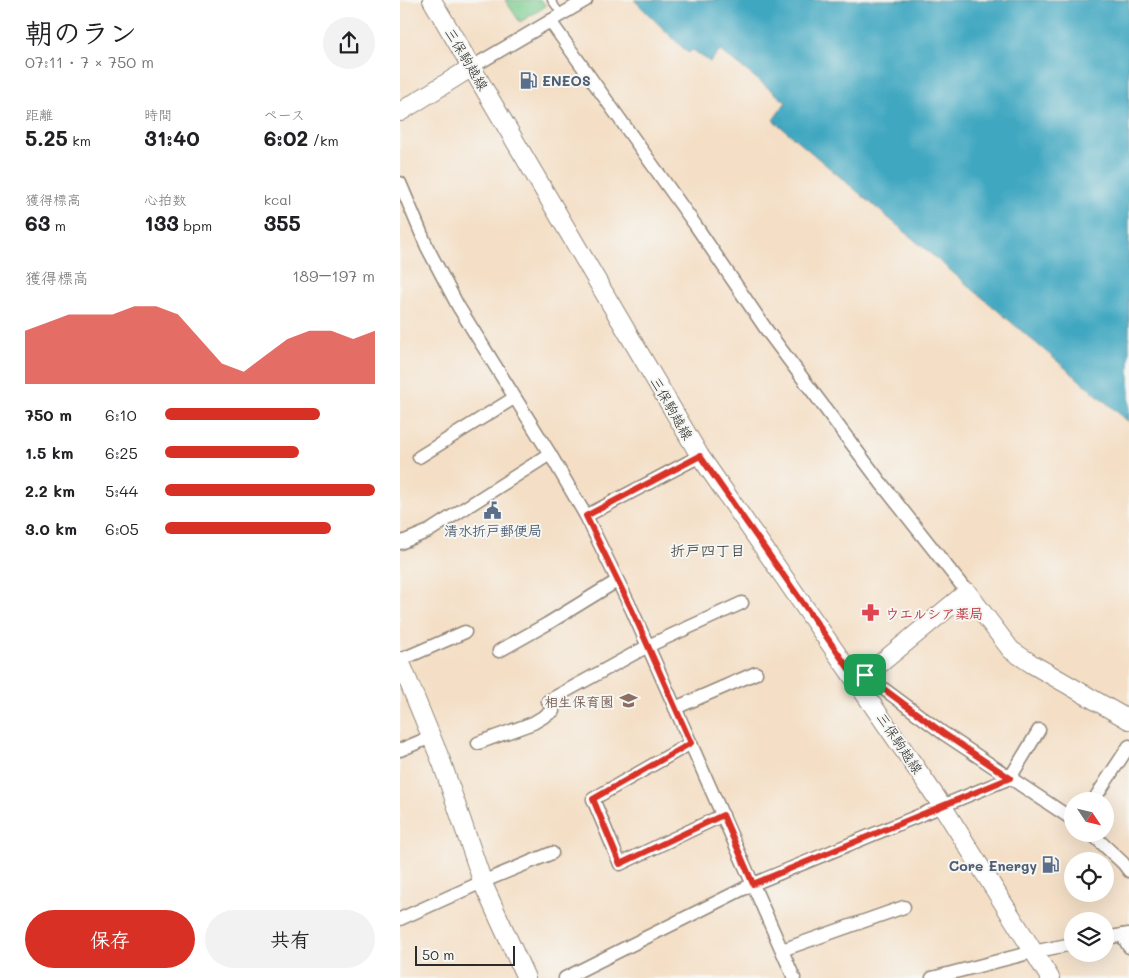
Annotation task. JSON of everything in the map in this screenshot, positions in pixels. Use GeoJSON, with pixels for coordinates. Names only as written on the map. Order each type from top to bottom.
{"type":"FeatureCollection","features":[{"type":"Feature","properties":{"kind":"main road","name":"三保駒越線"},"geometry":{"type":"LineString","coordinates":[[432,0],[700,456],[862,678],[1050,978]]}},
{"type":"Feature","properties":{"kind":"main road"},"geometry":{"type":"LineString","coordinates":[[400,112],[472,67]]}},
{"type":"Feature","properties":{"kind":"main road"},"geometry":{"type":"LineString","coordinates":[[862,678],[967,592],[1011,650],[1129,720]]}},
{"type":"Feature","properties":{"kind":"main road"},"geometry":{"type":"LineString","coordinates":[[402,671],[431,737],[457,805],[482,882],[526,978]]}},
{"type":"Feature","properties":{"kind":"street"},"geometry":{"type":"LineString","coordinates":[[472,67],[586,0]]}},
{"type":"Feature","properties":{"kind":"street"},"geometry":{"type":"LineString","coordinates":[[550,22],[696,226],[768,332],[881,483],[967,592]]}},
{"type":"Feature","properties":{"kind":"street"},"geometry":{"type":"LineString","coordinates":[[400,183],[427,247],[458,306],[550,454],[586,516],[648,646],[794,978]]}},
{"type":"Feature","properties":{"kind":"street"},"geometry":{"type":"LineString","coordinates":[[419,457],[514,398]]}},
{"type":"Feature","properties":{"kind":"street"},"geometry":{"type":"LineString","coordinates":[[400,543],[429,531],[550,454]]}},
{"type":"Feature","properties":{"kind":"street"},"geometry":{"type":"LineString","coordinates":[[586,516],[700,456]]}},
{"type":"Feature","properties":{"kind":"street"},"geometry":{"type":"LineString","coordinates":[[500,651],[618,581]]}},
{"type":"Feature","properties":{"kind":"street"},"geometry":{"type":"LineString","coordinates":[[478,743],[533,723],[553,711],[548,701],[648,646],[742,603]]}},
{"type":"Feature","properties":{"kind":"street"},"geometry":{"type":"LineString","coordinates":[[402,671],[465,632]]}},
{"type":"Feature","properties":{"kind":"street"},"geometry":{"type":"LineString","coordinates":[[675,708],[756,673]]}},
{"type":"Feature","properties":{"kind":"street"},"geometry":{"type":"LineString","coordinates":[[862,678],[1064,814]]}},
{"type":"Feature","properties":{"kind":"street"},"geometry":{"type":"LineString","coordinates":[[565,978],[753,884],[1010,778],[1039,730]]}},
{"type":"Feature","properties":{"kind":"street"},"geometry":{"type":"LineString","coordinates":[[400,750],[431,737]]}},
{"type":"Feature","properties":{"kind":"street"},"geometry":{"type":"LineString","coordinates":[[691,743],[593,799],[620,864],[723,815]]}},
{"type":"Feature","properties":{"kind":"street"},"geometry":{"type":"LineString","coordinates":[[1099,792],[1129,746]]}},
{"type":"Feature","properties":{"kind":"street"},"geometry":{"type":"LineString","coordinates":[[1101,842],[1129,871]]}},
{"type":"Feature","properties":{"kind":"street"},"geometry":{"type":"LineString","coordinates":[[400,919],[552,853]]}},
{"type":"Feature","properties":{"kind":"street"},"geometry":{"type":"LineString","coordinates":[[782,950],[904,907]]}},
{"type":"Feature","properties":{"kind":"street"},"geometry":{"type":"LineString","coordinates":[[1125,934],[1129,947]]}},
{"type":"Feature","properties":{"kind":"street"},"geometry":{"type":"LineString","coordinates":[[932,978],[1064,946]]}},
{"type":"Feature","properties":{"kind":"lane"},"geometry":{"type":"LineString","coordinates":[[551,0],[561,14]]}},
{"type":"Feature","properties":{"kind":"green space"},"geometry":{"type":"Polygon","coordinates":[[[505,0],[541,0],[546,6],[520,22],[505,0]]]}},
{"type":"Feature","properties":{"kind":"water"},"geometry":{"type":"Polygon","coordinates":[[[634,0],[1129,0],[1129,422],[773,120],[786,102],[720,50],[710,62],[693,50],[688,53],[634,0]]]}},
{"type":"Feature","properties":{"kind":"place","name":"ENEOS"},"geometry":{"type":"Point","coordinates":[528,80]}},
{"type":"Feature","properties":{"kind":"place","name":"清水折戸郵便局"},"geometry":{"type":"Point","coordinates":[493,510]}},
{"type":"Feature","properties":{"kind":"place","name":"ウエルシア薬局"},"geometry":{"type":"Point","coordinates":[871,613]}},
{"type":"Feature","properties":{"kind":"place","name":"相生保育園"},"geometry":{"type":"Point","coordinates":[628,701]}},
{"type":"Feature","properties":{"kind":"place","name":"Core Energy"},"geometry":{"type":"Point","coordinates":[1051,865]}},
{"type":"Feature","properties":{"kind":"district","name":"折戸四丁目"},"geometry":{"type":"Point","coordinates":[708,550]}},
{"type":"Feature","properties":{"kind":"route"},"geometry":{"type":"LineString","coordinates":[[700,456],[858,682],[865,675],[943,733],[1010,778],[753,884],[723,815],[620,864],[593,799],[691,743],[632,610],[586,516],[700,456]]}}]}
